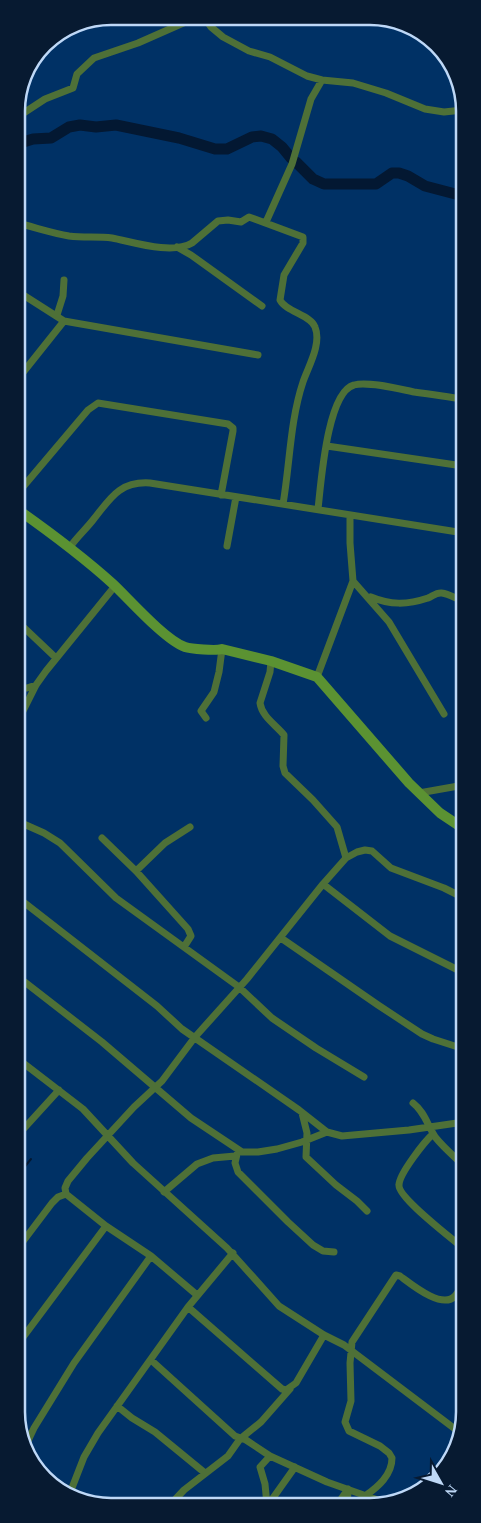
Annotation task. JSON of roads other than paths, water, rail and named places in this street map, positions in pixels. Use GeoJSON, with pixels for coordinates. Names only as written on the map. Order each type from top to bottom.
{"type":"FeatureCollection","features":[{"type":"Feature","properties":{"kind":"street"},"geometry":{"type":"LineString","coordinates":[[25,112],[44,98],[73,88],[77,74],[94,58],[138,43],[179,25]]}},
{"type":"Feature","properties":{"kind":"street"},"geometry":{"type":"LineString","coordinates":[[210,25],[216,32],[249,51],[270,57],[308,76],[322,80],[353,83],[386,93],[424,109],[444,112],[456,111]]}},
{"type":"Feature","properties":{"kind":"street"},"geometry":{"type":"LineString","coordinates":[[266,222],[283,188],[312,99],[322,80]]}},
{"type":"Feature","properties":{"kind":"street"},"geometry":{"type":"LineString","coordinates":[[25,225],[67,235],[115,239],[138,245],[177,247],[187,246],[192,243],[218,221],[241,222],[249,217],[303,237],[303,242],[283,279],[280,300],[283,305],[312,322],[317,338],[294,416],[282,504]]}},
{"type":"Feature","properties":{"kind":"street"},"geometry":{"type":"LineString","coordinates":[[177,247],[262,306]]}},
{"type":"Feature","properties":{"kind":"street"},"geometry":{"type":"LineString","coordinates":[[57,316],[64,280]]}},
{"type":"Feature","properties":{"kind":"street"},"geometry":{"type":"LineString","coordinates":[[25,296],[64,321],[258,355]]}},
{"type":"Feature","properties":{"kind":"street"},"geometry":{"type":"LineString","coordinates":[[25,370],[64,321]]}},
{"type":"Feature","properties":{"kind":"street"},"geometry":{"type":"LineString","coordinates":[[318,509],[326,446],[333,410],[345,391],[353,385],[383,386],[456,398]]}},
{"type":"Feature","properties":{"kind":"street"},"geometry":{"type":"LineString","coordinates":[[25,485],[88,410],[98,403],[228,424],[233,428],[233,431],[221,494]]}},
{"type":"Feature","properties":{"kind":"street"},"geometry":{"type":"LineString","coordinates":[[326,446],[456,465]]}},
{"type":"Feature","properties":{"kind":"street"},"geometry":{"type":"LineString","coordinates":[[70,547],[111,497],[123,488],[135,483],[221,494],[456,532]]}},
{"type":"Feature","properties":{"kind":"street"},"geometry":{"type":"LineString","coordinates":[[227,546],[236,497]]}},
{"type":"Feature","properties":{"kind":"street"},"geometry":{"type":"LineString","coordinates":[[25,515],[70,547],[179,644],[185,647],[216,651],[222,649],[271,661],[316,677],[419,793],[440,813],[456,824]]}},
{"type":"Feature","properties":{"kind":"street"},"geometry":{"type":"LineString","coordinates":[[316,677],[353,581],[350,515]]}},
{"type":"Feature","properties":{"kind":"street"},"geometry":{"type":"LineString","coordinates":[[353,581],[389,622],[444,714]]}},
{"type":"Feature","properties":{"kind":"street"},"geometry":{"type":"LineString","coordinates":[[26,704],[36,685],[56,658],[115,586]]}},
{"type":"Feature","properties":{"kind":"street"},"geometry":{"type":"LineString","coordinates":[[368,596],[394,604],[410,604],[431,598],[437,593],[456,598]]}},
{"type":"Feature","properties":{"kind":"street"},"geometry":{"type":"LineString","coordinates":[[25,629],[56,658]]}},
{"type":"Feature","properties":{"kind":"street"},"geometry":{"type":"LineString","coordinates":[[206,718],[201,711],[214,692],[222,649]]}},
{"type":"Feature","properties":{"kind":"street"},"geometry":{"type":"LineString","coordinates":[[271,661],[270,672],[260,697],[260,708],[284,735],[283,766],[285,773],[338,827],[346,858]]}},
{"type":"Feature","properties":{"kind":"street"},"geometry":{"type":"LineString","coordinates":[[25,688],[36,685]]}},
{"type":"Feature","properties":{"kind":"street"},"geometry":{"type":"LineString","coordinates":[[419,793],[456,786]]}},
{"type":"Feature","properties":{"kind":"street"},"geometry":{"type":"LineString","coordinates":[[25,825],[60,843],[116,898],[238,987],[272,1018],[316,1048],[364,1077]]}},
{"type":"Feature","properties":{"kind":"street"},"geometry":{"type":"LineString","coordinates":[[136,871],[165,843],[190,826]]}},
{"type":"Feature","properties":{"kind":"street"},"geometry":{"type":"LineString","coordinates":[[102,838],[136,871],[188,929],[191,936],[184,947]]}},
{"type":"Feature","properties":{"kind":"street"},"geometry":{"type":"LineString","coordinates":[[197,1295],[152,1256],[106,1226],[66,1194],[65,1188],[68,1181],[134,1107],[156,1088],[182,1056],[194,1037],[247,979],[322,884],[346,858],[357,852],[372,851],[391,868],[456,894]]}},
{"type":"Feature","properties":{"kind":"street"},"geometry":{"type":"LineString","coordinates":[[322,884],[390,936],[456,969]]}},
{"type":"Feature","properties":{"kind":"street"},"geometry":{"type":"LineString","coordinates":[[25,903],[194,1037],[327,1132],[342,1136],[432,1130],[456,1124]]}},
{"type":"Feature","properties":{"kind":"street"},"geometry":{"type":"LineString","coordinates":[[281,938],[422,1034],[456,1046]]}},
{"type":"Feature","properties":{"kind":"street"},"geometry":{"type":"LineString","coordinates":[[25,982],[102,1042],[236,1153]]}},
{"type":"Feature","properties":{"kind":"street"},"geometry":{"type":"LineString","coordinates":[[25,1064],[82,1109],[122,1152],[233,1254],[279,1306],[324,1335],[344,1345],[454,1428]]}},
{"type":"Feature","properties":{"kind":"street"},"geometry":{"type":"LineString","coordinates":[[25,1127],[59,1090]]}},
{"type":"Feature","properties":{"kind":"street"},"geometry":{"type":"LineString","coordinates":[[413,1103],[417,1106],[432,1130],[456,1157]]}},
{"type":"Feature","properties":{"kind":"street"},"geometry":{"type":"LineString","coordinates":[[302,1113],[307,1130],[305,1153],[308,1159],[367,1211]]}},
{"type":"Feature","properties":{"kind":"street"},"geometry":{"type":"LineString","coordinates":[[432,1130],[403,1174],[399,1187],[413,1205],[456,1242]]}},
{"type":"Feature","properties":{"kind":"street"},"geometry":{"type":"LineString","coordinates":[[164,1192],[197,1164],[213,1158],[236,1153],[266,1151],[297,1144],[327,1132]]}},
{"type":"Feature","properties":{"kind":"street"},"geometry":{"type":"LineString","coordinates":[[236,1153],[235,1164],[238,1172],[313,1245],[323,1251],[334,1252]]}},
{"type":"Feature","properties":{"kind":"street"},"geometry":{"type":"LineString","coordinates":[[25,1239],[52,1203],[58,1197],[66,1194]]}},
{"type":"Feature","properties":{"kind":"street"},"geometry":{"type":"LineString","coordinates":[[25,1335],[106,1226]]}},
{"type":"Feature","properties":{"kind":"street"},"geometry":{"type":"LineString","coordinates":[[72,1488],[79,1467],[91,1444],[117,1406],[197,1295],[233,1254]]}},
{"type":"Feature","properties":{"kind":"street"},"geometry":{"type":"LineString","coordinates":[[30,1438],[74,1363],[152,1256]]}},
{"type":"Feature","properties":{"kind":"street"},"geometry":{"type":"LineString","coordinates":[[365,1496],[383,1482],[392,1458],[385,1449],[353,1434],[346,1426],[345,1422],[351,1401],[350,1350],[355,1336],[396,1276],[400,1276],[428,1295],[449,1300],[456,1295]]}},
{"type":"Feature","properties":{"kind":"street"},"geometry":{"type":"LineString","coordinates":[[188,1307],[282,1389],[290,1389]]}},
{"type":"Feature","properties":{"kind":"street"},"geometry":{"type":"LineString","coordinates":[[176,1498],[228,1456],[240,1439],[261,1422],[300,1378],[324,1335]]}},
{"type":"Feature","properties":{"kind":"street"},"geometry":{"type":"LineString","coordinates":[[151,1360],[240,1439],[246,1440],[270,1456],[294,1467],[371,1498]]}},
{"type":"Feature","properties":{"kind":"street"},"geometry":{"type":"LineString","coordinates":[[117,1406],[155,1432],[205,1473]]}},
{"type":"Feature","properties":{"kind":"street"},"geometry":{"type":"LineString","coordinates":[[267,1498],[260,1466],[270,1456]]}},
{"type":"Feature","properties":{"kind":"street"},"geometry":{"type":"LineString","coordinates":[[273,1498],[294,1467]]}},
{"type":"Feature","properties":{"kind":"street"},"geometry":{"type":"LineString","coordinates":[[343,1498],[348,1490]]}},
{"type":"Feature","properties":{"kind":"street"},"geometry":{"type":"LineString","coordinates":[[347,1498],[348,1490]]}},
{"type":"Feature","properties":{"kind":"waterway"},"geometry":{"type":"LineString","coordinates":[[25,142],[51,138],[69,127],[80,125],[96,127],[116,125],[179,138],[215,149],[227,149],[252,137],[261,136],[272,139],[291,158]]}},
{"type":"Feature","properties":{"kind":"waterway"},"geometry":{"type":"LineString","coordinates":[[296,162],[313,179],[324,184],[376,184],[392,173],[399,173],[425,186],[456,194]]}},
{"type":"Feature","properties":{"kind":"waterway"},"geometry":{"type":"LineString","coordinates":[[25,1166],[31,1159]]}}]}
